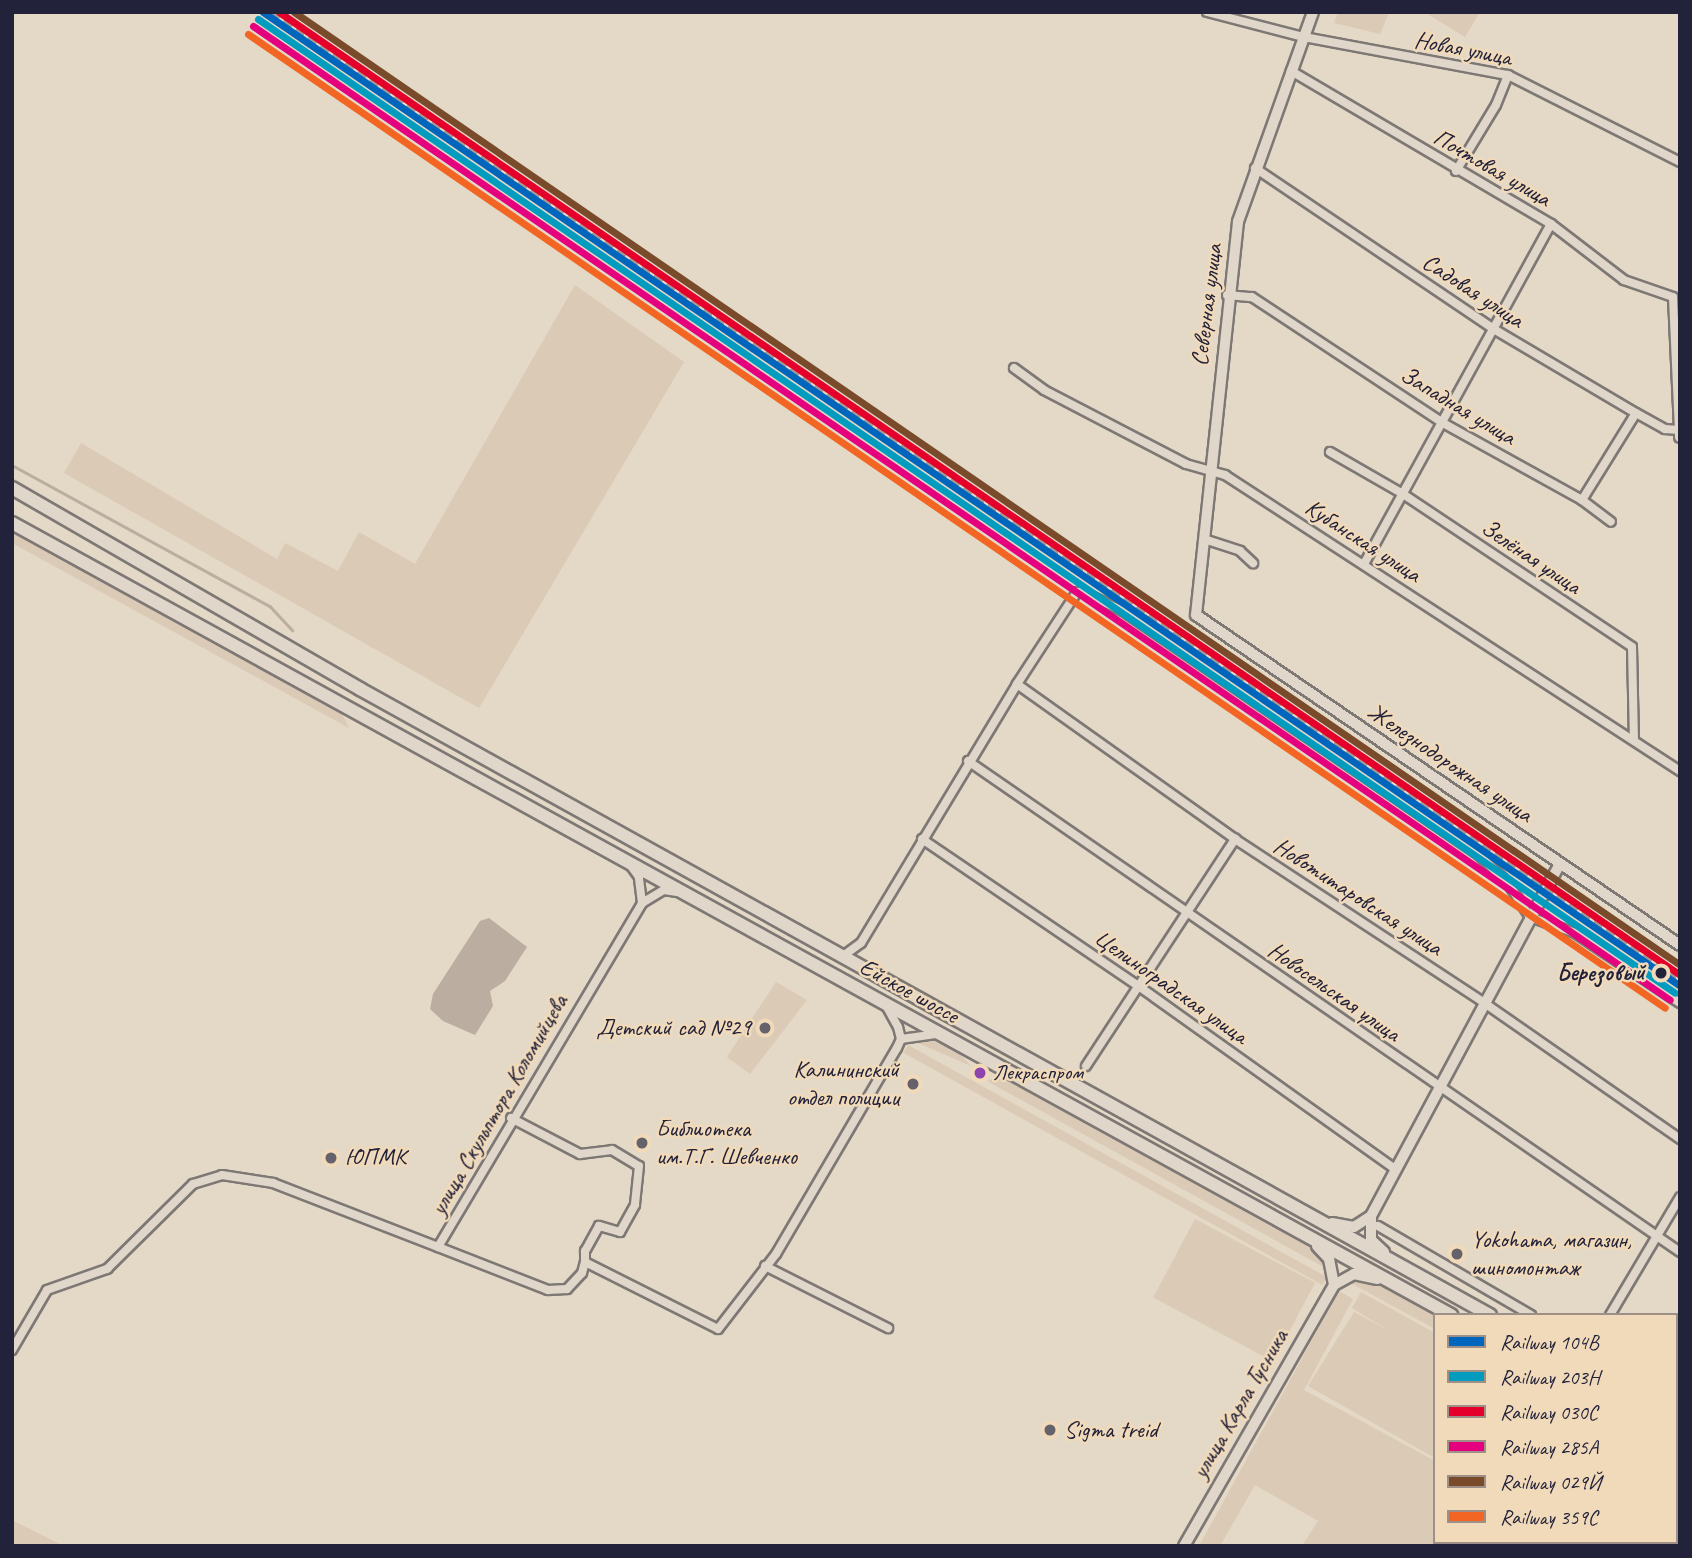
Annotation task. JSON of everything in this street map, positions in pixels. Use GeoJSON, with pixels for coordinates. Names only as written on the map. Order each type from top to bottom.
{"type":"FeatureCollection","features":[{"type":"Feature","properties":{"kind":"main road","name":"Ейское шоссе"},"geometry":{"type":"LineString","coordinates":[[12,488],[360,689],[1486,1313]]}},
{"type":"Feature","properties":{"kind":"main road","name":"Ейское шоссе"},"geometry":{"type":"LineString","coordinates":[[12,523],[347,704],[1447,1313]]}},
{"type":"Feature","properties":{"kind":"street","name":"Новая улица"},"geometry":{"type":"LineString","coordinates":[[1207,12],[1304,37],[1508,75],[1680,162]]}},
{"type":"Feature","properties":{"kind":"street","name":"Северная улица"},"geometry":{"type":"LineString","coordinates":[[1196,615],[1227,295],[1238,222],[1312,12]]}},
{"type":"Feature","properties":{"kind":"street","name":"Почтовая улица"},"geometry":{"type":"LineString","coordinates":[[1291,71],[1456,171],[1550,224],[1624,280],[1673,297],[1679,430]]}},
{"type":"Feature","properties":{"kind":"street"},"geometry":{"type":"LineString","coordinates":[[1456,171],[1496,105],[1508,75]]}},
{"type":"Feature","properties":{"kind":"street","name":"Садовая улица"},"geometry":{"type":"LineString","coordinates":[[1255,168],[1492,328],[1665,429],[1679,430]]}},
{"type":"Feature","properties":{"kind":"street"},"geometry":{"type":"LineString","coordinates":[[1364,564],[1550,224]]}},
{"type":"Feature","properties":{"kind":"street","name":"Западная улица"},"geometry":{"type":"LineString","coordinates":[[1227,295],[1252,297],[1443,423],[1582,500],[1611,522]]}},
{"type":"Feature","properties":{"kind":"street","name":"Кубанская улица"},"geometry":{"type":"LineString","coordinates":[[1014,368],[1044,390],[1174,458],[1211,470],[1364,564],[1680,771]]}},
{"type":"Feature","properties":{"kind":"street"},"geometry":{"type":"LineString","coordinates":[[1582,500],[1636,413]]}},
{"type":"Feature","properties":{"kind":"street"},"geometry":{"type":"LineString","coordinates":[[1679,430],[1680,437]]}},
{"type":"Feature","properties":{"kind":"street","name":"Зелёная улица"},"geometry":{"type":"LineString","coordinates":[[1330,452],[1403,494],[1632,647],[1634,739]]}},
{"type":"Feature","properties":{"kind":"street"},"geometry":{"type":"LineString","coordinates":[[1204,539],[1240,551],[1253,563]]}},
{"type":"Feature","properties":{"kind":"street"},"geometry":{"type":"LineString","coordinates":[[841,956],[861,943],[968,761],[1076,592],[1101,598],[1123,611],[1479,855],[1508,883],[1530,917],[1575,933],[1680,1003]]}},
{"type":"Feature","properties":{"kind":"street","name":"Железнодорожная улица"},"geometry":{"type":"LineString","coordinates":[[1196,615],[1680,945]]}},
{"type":"Feature","properties":{"kind":"street","name":"Новотитаровская улица"},"geometry":{"type":"LineString","coordinates":[[1017,684],[1235,839],[1483,1002],[1680,1139]]}},
{"type":"Feature","properties":{"kind":"street","name":"Новосельская улица"},"geometry":{"type":"LineString","coordinates":[[968,761],[1680,1252]]}},
{"type":"Feature","properties":{"kind":"street","name":"Целиноградская улица"},"geometry":{"type":"LineString","coordinates":[[922,839],[1137,985],[1395,1169]]}},
{"type":"Feature","properties":{"kind":"street"},"geometry":{"type":"LineString","coordinates":[[1086,1066],[1235,839]]}},
{"type":"Feature","properties":{"kind":"street"},"geometry":{"type":"LineString","coordinates":[[605,847],[606,853],[636,871],[642,903],[664,890],[690,894]]}},
{"type":"Feature","properties":{"kind":"street"},"geometry":{"type":"LineString","coordinates":[[1405,1268],[1371,1240],[1375,1221],[1395,1169],[1560,864]]}},
{"type":"Feature","properties":{"kind":"street","name":"улица Скульптора Коломийцева"},"geometry":{"type":"LineString","coordinates":[[12,1350],[47,1290],[107,1269],[193,1184],[222,1175],[273,1183],[439,1247],[510,1118],[642,903]]}},
{"type":"Feature","properties":{"kind":"street"},"geometry":{"type":"LineString","coordinates":[[861,943],[867,970]]}},
{"type":"Feature","properties":{"kind":"street"},"geometry":{"type":"LineString","coordinates":[[856,986],[888,1008],[901,1039]]}},
{"type":"Feature","properties":{"kind":"street"},"geometry":{"type":"LineString","coordinates":[[901,1039],[943,1034]]}},
{"type":"Feature","properties":{"kind":"street"},"geometry":{"type":"LineString","coordinates":[[585,1262],[718,1329],[765,1266],[901,1039]]}},
{"type":"Feature","properties":{"kind":"street"},"geometry":{"type":"LineString","coordinates":[[439,1247],[548,1290],[567,1289],[582,1273],[584,1251],[599,1226],[620,1232],[635,1205],[639,1166],[612,1150],[580,1154],[510,1118]]}},
{"type":"Feature","properties":{"kind":"street"},"geometry":{"type":"LineString","coordinates":[[1611,1313],[1680,1197]]}},
{"type":"Feature","properties":{"kind":"street"},"geometry":{"type":"LineString","coordinates":[[1324,1223],[1354,1227],[1375,1221],[1528,1313]]}},
{"type":"Feature","properties":{"kind":"street"},"geometry":{"type":"LineString","coordinates":[[1288,1225],[1290,1231],[1324,1250],[1333,1266],[1334,1285],[1354,1274],[1386,1279]]}},
{"type":"Feature","properties":{"kind":"street"},"geometry":{"type":"LineString","coordinates":[[765,1266],[888,1328]]}},
{"type":"Feature","properties":{"kind":"street","name":"улица Карла Гусника"},"geometry":{"type":"LineString","coordinates":[[1184,1546],[1334,1285]]}},
{"type":"Feature","properties":{"kind":"shaded area"},"geometry":{"type":"Polygon","coordinates":[[[1338,12],[1389,12],[1380,34],[1334,23],[1338,12]]]}},
{"type":"Feature","properties":{"kind":"shaded area"},"geometry":{"type":"Polygon","coordinates":[[[1424,12],[1480,12],[1465,37],[1424,12]]]}},
{"type":"Feature","properties":{"kind":"shaded area"},"geometry":{"type":"Polygon","coordinates":[[[575,285],[684,362],[479,708],[64,473],[81,443],[277,559],[285,543],[338,571],[359,532],[415,564],[575,285]]]}},
{"type":"Feature","properties":{"kind":"shaded area"},"geometry":{"type":"Polygon","coordinates":[[[12,530],[338,706],[349,728],[12,543],[12,530]]]}},
{"type":"Feature","properties":{"kind":"shaded area"},"geometry":{"type":"Polygon","coordinates":[[[489,918],[527,947],[505,981],[490,991],[493,1006],[475,1035],[443,1021],[430,1009],[433,994],[480,921],[489,918]]]}},
{"type":"Feature","properties":{"kind":"shaded area","name":"Детский сад №29"},"geometry":{"type":"Polygon","coordinates":[[[776,982],[807,1000],[750,1074],[727,1057],[776,982]]]}},
{"type":"Feature","properties":{"kind":"shaded area"},"geometry":{"type":"Polygon","coordinates":[[[933,1037],[955,1049],[971,1066],[911,1040],[933,1037]]]}},
{"type":"Feature","properties":{"kind":"shaded area"},"geometry":{"type":"Polygon","coordinates":[[[908,1045],[1327,1277],[1323,1285],[904,1053],[908,1045]]]}},
{"type":"Feature","properties":{"kind":"shaded area"},"geometry":{"type":"Polygon","coordinates":[[[996,1077],[1022,1087],[1317,1250],[1329,1270],[987,1081],[996,1077]]]}},
{"type":"Feature","properties":{"kind":"shaded area"},"geometry":{"type":"Polygon","coordinates":[[[1195,1219],[1315,1283],[1273,1361],[1153,1298],[1195,1219]]]}},
{"type":"Feature","properties":{"kind":"shaded area"},"geometry":{"type":"Polygon","coordinates":[[[1357,1277],[1378,1283],[1433,1314],[1433,1328],[1347,1281],[1357,1277]]]}},
{"type":"Feature","properties":{"kind":"shaded area"},"geometry":{"type":"Polygon","coordinates":[[[1339,1291],[1353,1299],[1304,1390],[1433,1460],[1433,1544],[1513,1544],[1302,1546],[1318,1521],[1255,1485],[1220,1546],[1199,1546],[1339,1291]]]}},
{"type":"Feature","properties":{"kind":"shaded area"},"geometry":{"type":"Polygon","coordinates":[[[1361,1292],[1433,1332],[1433,1457],[1308,1386],[1354,1312],[1391,1332],[1352,1308],[1361,1292]]]}},
{"type":"Feature","properties":{"kind":"shaded area"},"geometry":{"type":"Polygon","coordinates":[[[12,1520],[64,1546],[12,1546],[12,1520]]]}},
{"type":"Feature","properties":{"kind":"waterway"},"geometry":{"type":"LineString","coordinates":[[12,465],[270,606],[292,630]]}},
{"type":"Feature","properties":{"kind":"railway"},"geometry":{"type":"LineString","coordinates":[[271,12],[1680,980]]}},
{"type":"Feature","properties":{"kind":"rail line","name":"104В"},"geometry":{"type":"LineString","coordinates":[[263,12],[1680,986]]}},
{"type":"Feature","properties":{"kind":"rail line","name":"030C"},"geometry":{"type":"LineString","coordinates":[[279,12],[1680,975]]}},
{"type":"Feature","properties":{"kind":"rail line","name":"029Й"},"geometry":{"type":"LineString","coordinates":[[294,12],[1680,965]]}},
{"type":"Feature","properties":{"kind":"rail line","name":"203Н"},"geometry":{"type":"LineString","coordinates":[[258,19],[1675,993]]}},
{"type":"Feature","properties":{"kind":"rail line","name":"285А"},"geometry":{"type":"LineString","coordinates":[[253,26],[1670,1000]]}},
{"type":"Feature","properties":{"kind":"rail line","name":"359С"},"geometry":{"type":"LineString","coordinates":[[248,34],[1665,1008]]}},
{"type":"Feature","properties":{"kind":"place","name":"Березовый"},"geometry":{"type":"Point","coordinates":[1661,973]}},
{"type":"Feature","properties":{"kind":"place","name":"Детский сад №29"},"geometry":{"type":"Point","coordinates":[765,1028]}},
{"type":"Feature","properties":{"kind":"place","name":"Лекраспром"},"geometry":{"type":"Point","coordinates":[980,1073]}},
{"type":"Feature","properties":{"kind":"place","name":"Калининский отдел полиции"},"geometry":{"type":"Point","coordinates":[913,1084]}},
{"type":"Feature","properties":{"kind":"place","name":"Библиотека им.Т.Г. Шевченко"},"geometry":{"type":"Point","coordinates":[642,1143]}},
{"type":"Feature","properties":{"kind":"place","name":"ЮПМК"},"geometry":{"type":"Point","coordinates":[331,1158]}},
{"type":"Feature","properties":{"kind":"place","name":"Yokohama, магазин, шиномонтаж"},"geometry":{"type":"Point","coordinates":[1457,1254]}},
{"type":"Feature","properties":{"kind":"place","name":"Sigma treid"},"geometry":{"type":"Point","coordinates":[1050,1430]}}]}
